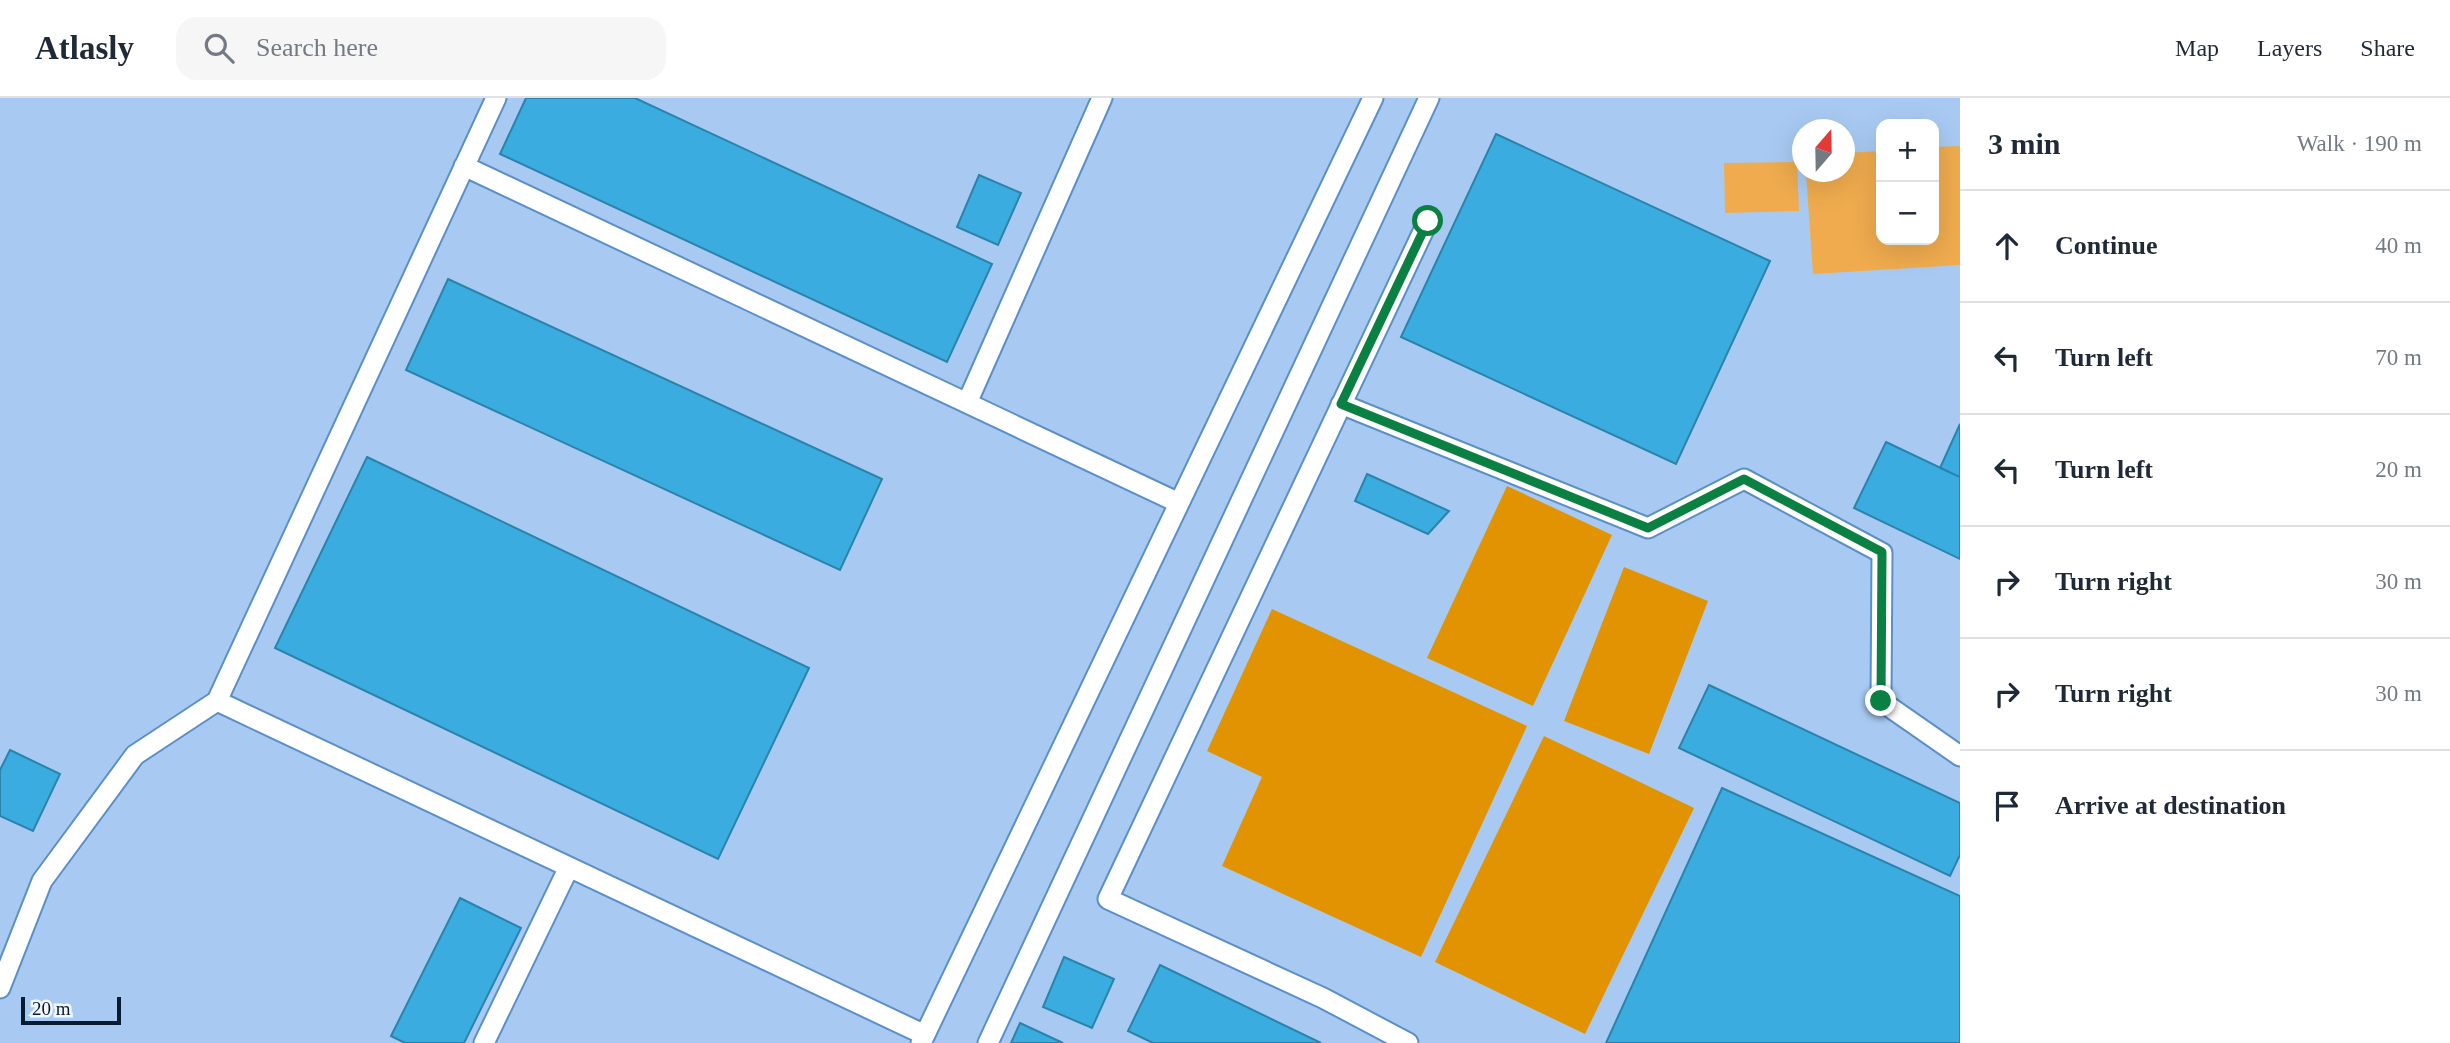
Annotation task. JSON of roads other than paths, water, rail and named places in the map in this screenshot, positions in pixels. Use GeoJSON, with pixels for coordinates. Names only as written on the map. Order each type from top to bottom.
{"type":"FeatureCollection","features":[{"type":"Feature","properties":{"kind":"lane"},"geometry":{"type":"LineString","coordinates":[[0,988],[42,881],[135,755],[217,701],[496,98]]}},
{"type":"Feature","properties":{"kind":"lane"},"geometry":{"type":"LineString","coordinates":[[967,403],[1102,98]]}},
{"type":"Feature","properties":{"kind":"lane"},"geometry":{"type":"LineString","coordinates":[[217,701],[569,867],[923,1039],[1374,98]]}},
{"type":"Feature","properties":{"kind":"lane"},"geometry":{"type":"LineString","coordinates":[[988,1043],[1429,98]]}},
{"type":"Feature","properties":{"kind":"lane"},"geometry":{"type":"LineString","coordinates":[[464,166],[1179,503]]}},
{"type":"Feature","properties":{"kind":"lane"},"geometry":{"type":"LineString","coordinates":[[1408,1043],[1323,998],[1108,899],[1428,221]]}},
{"type":"Feature","properties":{"kind":"lane"},"geometry":{"type":"LineString","coordinates":[[1341,404],[1648,528],[1744,479],[1882,552],[1881,701],[1960,756]]}},
{"type":"Feature","properties":{"kind":"lane"},"geometry":{"type":"LineString","coordinates":[[484,1043],[569,867]]}}]}
